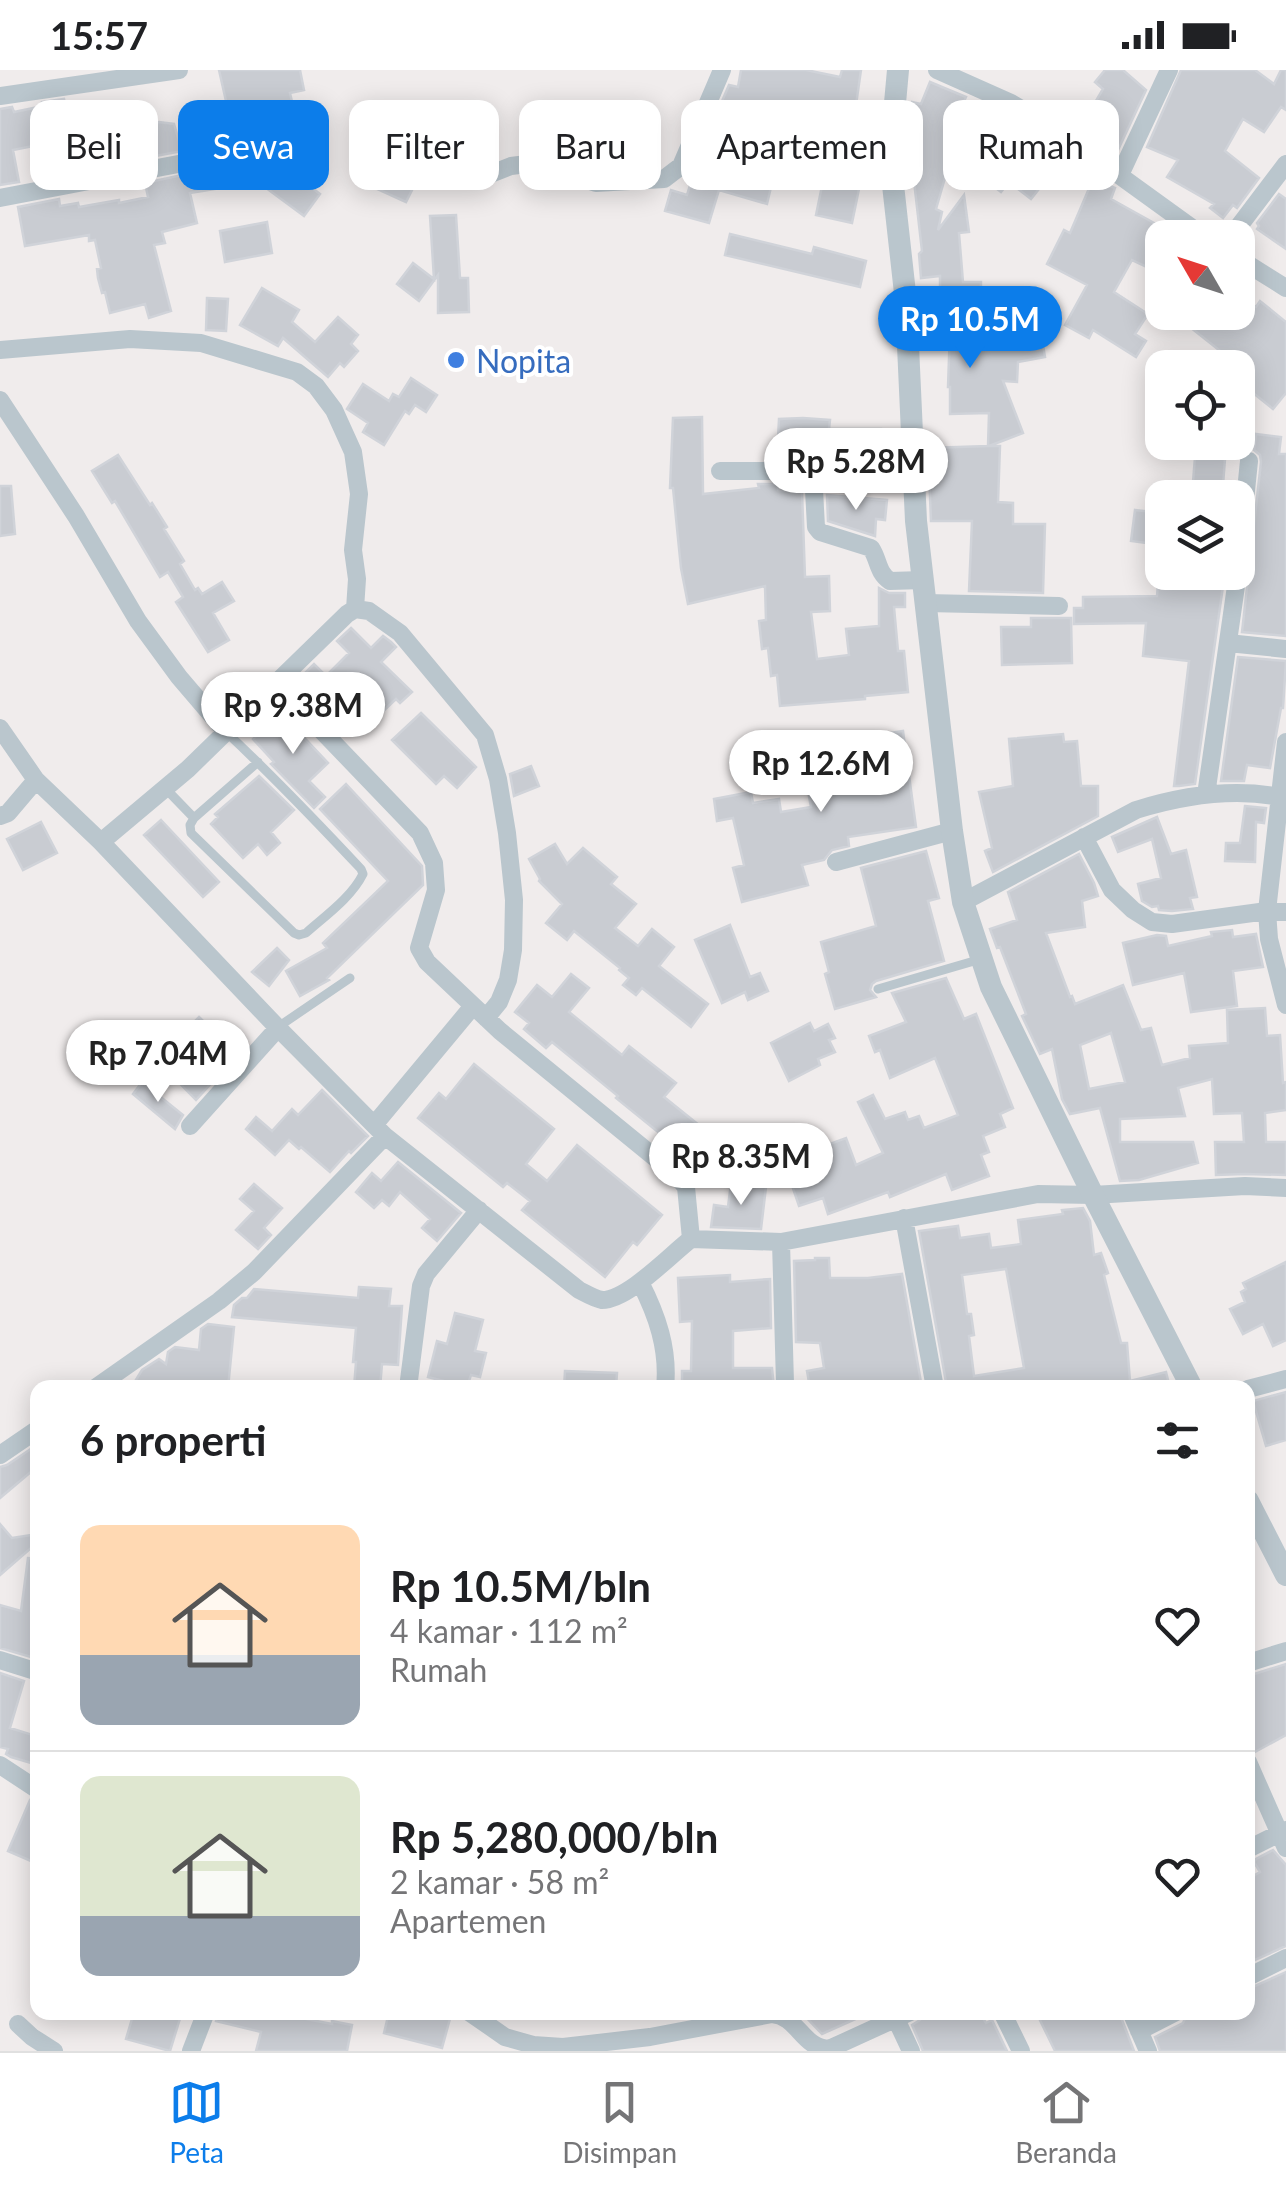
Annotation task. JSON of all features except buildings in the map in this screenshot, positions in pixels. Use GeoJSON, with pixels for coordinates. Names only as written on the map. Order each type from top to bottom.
{"type":"FeatureCollection","features":[{"type":"Feature","properties":{"kind":"street"},"geometry":{"type":"LineString","coordinates":[[0,96],[179,70]]}},
{"type":"Feature","properties":{"kind":"street"},"geometry":{"type":"LineString","coordinates":[[499,170],[535,163],[596,183],[664,179],[681,166],[722,70]]}},
{"type":"Feature","properties":{"kind":"street"},"geometry":{"type":"LineString","coordinates":[[898,70],[890,158],[906,302],[913,476],[952,831],[964,902],[990,987],[1188,1380]]}},
{"type":"Feature","properties":{"kind":"street"},"geometry":{"type":"LineString","coordinates":[[937,70],[1011,103],[1058,130],[1181,220]]}},
{"type":"Feature","properties":{"kind":"street"},"geometry":{"type":"LineString","coordinates":[[1120,176],[1169,70]]}},
{"type":"Feature","properties":{"kind":"street"},"geometry":{"type":"LineString","coordinates":[[0,198],[178,164]]}},
{"type":"Feature","properties":{"kind":"street"},"geometry":{"type":"LineString","coordinates":[[1244,220],[1286,164]]}},
{"type":"Feature","properties":{"kind":"street"},"geometry":{"type":"LineString","coordinates":[[1255,269],[1286,288]]}},
{"type":"Feature","properties":{"kind":"street"},"geometry":{"type":"LineString","coordinates":[[0,350],[130,339],[201,343],[296,372],[316,386],[334,410],[353,452],[359,494],[354,550],[358,580],[355,609]]}},
{"type":"Feature","properties":{"kind":"street"},"geometry":{"type":"LineString","coordinates":[[0,400],[76,516],[138,621],[226,732]]}},
{"type":"Feature","properties":{"kind":"street"},"geometry":{"type":"LineString","coordinates":[[1206,795],[1237,579],[1249,461]]}},
{"type":"Feature","properties":{"kind":"street"},"geometry":{"type":"LineString","coordinates":[[720,471],[913,476]]}},
{"type":"Feature","properties":{"kind":"street"},"geometry":{"type":"LineString","coordinates":[[813,471],[816,527],[820,532],[871,548],[880,572],[890,582],[925,592],[1059,606]]}},
{"type":"Feature","properties":{"kind":"street"},"geometry":{"type":"LineString","coordinates":[[101,842],[166,788],[355,609],[369,611],[400,634],[485,736],[508,833],[514,900],[513,950],[500,1002],[480,1012],[254,1272],[105,1380]]}},
{"type":"Feature","properties":{"kind":"street"},"geometry":{"type":"LineString","coordinates":[[1228,643],[1286,649]]}},
{"type":"Feature","properties":{"kind":"street"},"geometry":{"type":"LineString","coordinates":[[276,684],[420,833],[434,864],[436,890],[419,948],[426,962],[480,1012],[675,1174],[686,1187],[691,1239]]}},
{"type":"Feature","properties":{"kind":"street"},"geometry":{"type":"LineString","coordinates":[[0,728],[36,780],[101,842],[379,1131],[578,1290],[601,1300],[640,1282],[691,1239],[781,1242],[1038,1194],[1286,1188]]}},
{"type":"Feature","properties":{"kind":"street"},"geometry":{"type":"LineString","coordinates":[[1286,742],[1276,911],[1269,939],[1286,1005]]}},
{"type":"Feature","properties":{"kind":"street"},"geometry":{"type":"LineString","coordinates":[[0,816],[8,813],[36,780]]}},
{"type":"Feature","properties":{"kind":"street"},"geometry":{"type":"LineString","coordinates":[[964,902],[1136,810],[1206,795],[1280,796]]}},
{"type":"Feature","properties":{"kind":"street"},"geometry":{"type":"LineString","coordinates":[[836,862],[952,831]]}},
{"type":"Feature","properties":{"kind":"street"},"geometry":{"type":"LineString","coordinates":[[1084,837],[1112,890],[1152,922],[1172,924],[1276,911]]}},
{"type":"Feature","properties":{"kind":"street"},"geometry":{"type":"LineString","coordinates":[[190,1126],[278,1028]]}},
{"type":"Feature","properties":{"kind":"street"},"geometry":{"type":"LineString","coordinates":[[409,1380],[421,1286],[426,1274],[479,1210]]}},
{"type":"Feature","properties":{"kind":"street"},"geometry":{"type":"LineString","coordinates":[[904,1218],[933,1380]]}},
{"type":"Feature","properties":{"kind":"street"},"geometry":{"type":"LineString","coordinates":[[781,1242],[785,1380]]}},
{"type":"Feature","properties":{"kind":"street"},"geometry":{"type":"LineString","coordinates":[[640,1282],[663,1337],[665,1380]]}},
{"type":"Feature","properties":{"kind":"street"},"geometry":{"type":"LineString","coordinates":[[1255,1387],[1286,1379]]}},
{"type":"Feature","properties":{"kind":"street"},"geometry":{"type":"LineString","coordinates":[[0,1454],[30,1434]]}},
{"type":"Feature","properties":{"kind":"street"},"geometry":{"type":"LineString","coordinates":[[1255,1514],[1286,1575]]}},
{"type":"Feature","properties":{"kind":"street"},"geometry":{"type":"LineString","coordinates":[[1255,1661],[1286,1651]]}},
{"type":"Feature","properties":{"kind":"street"},"geometry":{"type":"LineString","coordinates":[[0,1660],[30,1669]]}},
{"type":"Feature","properties":{"kind":"street"},"geometry":{"type":"LineString","coordinates":[[0,1765],[30,1785]]}},
{"type":"Feature","properties":{"kind":"street"},"geometry":{"type":"LineString","coordinates":[[1255,1777],[1284,1837],[1255,1846]]}},
{"type":"Feature","properties":{"kind":"street"},"geometry":{"type":"LineString","coordinates":[[1255,1974],[1286,1958]]}},
{"type":"Feature","properties":{"kind":"street"},"geometry":{"type":"LineString","coordinates":[[191,2051],[203,2020]]}},
{"type":"Feature","properties":{"kind":"street"},"geometry":{"type":"LineString","coordinates":[[481,2020],[505,2037],[533,2045],[563,2047],[649,2044],[744,2020]]}},
{"type":"Feature","properties":{"kind":"street"},"geometry":{"type":"LineString","coordinates":[[790,2020],[808,2047],[829,2049],[894,2020]]}},
{"type":"Feature","properties":{"kind":"street"},"geometry":{"type":"LineString","coordinates":[[904,2020],[911,2051]]}},
{"type":"Feature","properties":{"kind":"street"},"geometry":{"type":"LineString","coordinates":[[1006,2020],[1021,2051]]}},
{"type":"Feature","properties":{"kind":"street"},"geometry":{"type":"LineString","coordinates":[[1134,2020],[1148,2051]]}},
{"type":"Feature","properties":{"kind":"street"},"geometry":{"type":"LineString","coordinates":[[1139,2031],[1160,2020]]}},
{"type":"Feature","properties":{"kind":"street"},"geometry":{"type":"LineString","coordinates":[[18,2024],[54,2051]]}},
{"type":"Feature","properties":{"kind":"lane"},"geometry":{"type":"LineString","coordinates":[[226,732],[258,762],[363,874],[341,902],[306,934],[294,933],[190,833],[194,818],[258,762]]}},
{"type":"Feature","properties":{"kind":"lane"},"geometry":{"type":"LineString","coordinates":[[166,788],[194,818]]}},
{"type":"Feature","properties":{"kind":"lane"},"geometry":{"type":"LineString","coordinates":[[878,989],[982,958]]}},
{"type":"Feature","properties":{"kind":"lane"},"geometry":{"type":"LineString","coordinates":[[278,1028],[350,978]]}},
{"type":"Feature","properties":{"kind":"place","name":"Nopita"},"geometry":{"type":"Point","coordinates":[456,360]}}]}
